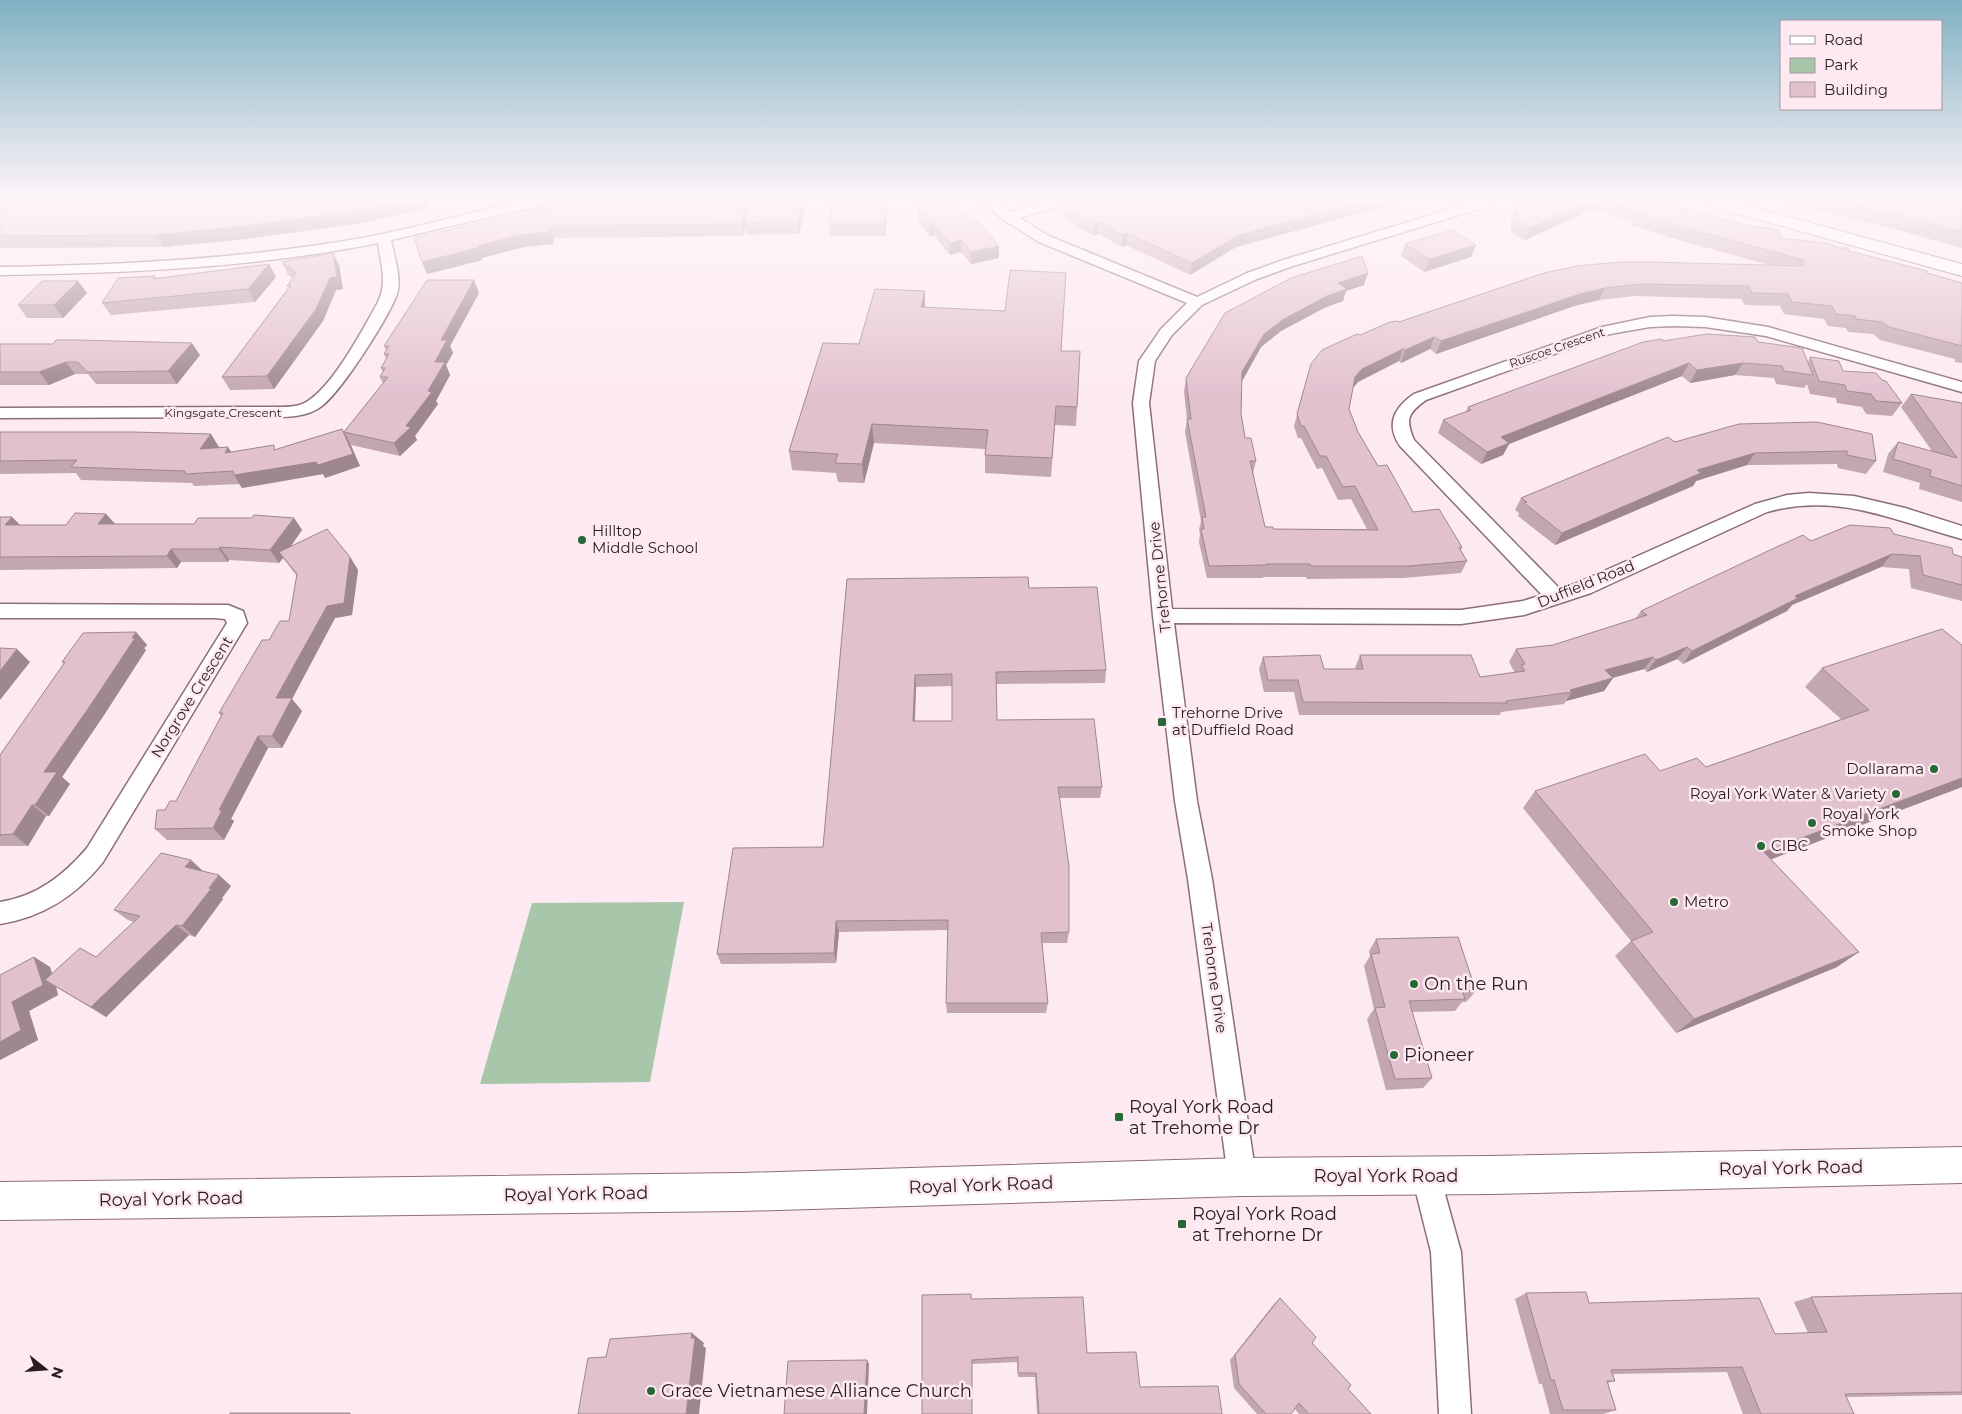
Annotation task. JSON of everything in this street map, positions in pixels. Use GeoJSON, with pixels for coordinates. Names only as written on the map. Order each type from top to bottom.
{"type":"FeatureCollection","features":[{"type":"Feature","properties":{"kind":"main road","name":"Royal York Road"},"geometry":{"type":"LineString","coordinates":[[0,1201],[742,1192],[1242,1177],[1426,1176],[1962,1165]]}},
{"type":"Feature","properties":{"kind":"street"},"geometry":{"type":"LineString","coordinates":[[0,271],[147,267]]}},
{"type":"Feature","properties":{"kind":"street","name":"Kingsgate Crescent"},"geometry":{"type":"LineString","coordinates":[[0,413],[256,412],[286,414],[313,405],[332,387],[390,293],[391,283],[389,267]]}},
{"type":"Feature","properties":{"kind":"street"},"geometry":{"type":"LineString","coordinates":[[1112,267],[1197,302]]}},
{"type":"Feature","properties":{"kind":"street","name":"Trehorne Drive"},"geometry":{"type":"LineString","coordinates":[[1242,1177],[1200,879],[1186,801],[1141,402],[1147,361],[1166,332],[1197,302],[1275,267]]}},
{"type":"Feature","properties":{"kind":"street","name":"Ruscoe Crescent"},"geometry":{"type":"LineString","coordinates":[[1557,598],[1406,442],[1399,427],[1401,414],[1408,404],[1420,397],[1607,330],[1643,323],[1673,321],[1735,325],[1768,332],[1962,388]]}},
{"type":"Feature","properties":{"kind":"street","name":"Duffield Road"},"geometry":{"type":"LineString","coordinates":[[1164,616],[1461,617],[1524,608],[1557,598],[1761,508],[1786,501],[1825,500],[1861,503],[1906,514],[1962,533]]}},
{"type":"Feature","properties":{"kind":"street","name":"Norgrove Crescent"},"geometry":{"type":"LineString","coordinates":[[0,611],[215,610],[228,612],[236,616],[237,623],[95,855],[84,869],[70,882],[34,906],[0,913]]}},
{"type":"Feature","properties":{"kind":"street"},"geometry":{"type":"LineString","coordinates":[[1426,1176],[1446,1252],[1455,1414]]}},
{"type":"Feature","properties":{"kind":"green space"},"geometry":{"type":"Polygon","coordinates":[[[684,902],[650,1082],[480,1084],[532,903],[684,902]]]}},
{"type":"Feature","properties":{"kind":"building"},"geometry":{"type":"Polygon","coordinates":[[[246,267],[266,267],[248,289],[102,303],[118,278],[155,276],[153,279],[246,267]]]}},
{"type":"Feature","properties":{"kind":"building"},"geometry":{"type":"Polygon","coordinates":[[[288,267],[335,267],[337,277],[330,278],[316,309],[267,376],[222,377],[291,285],[287,286],[296,273],[288,267]]]}},
{"type":"Feature","properties":{"kind":"building"},"geometry":{"type":"Polygon","coordinates":[[[1327,267],[1366,267],[1368,273],[1338,283],[1347,289],[1327,296],[1284,319],[1264,334],[1242,372],[1241,413],[1245,438],[1251,438],[1256,461],[1250,461],[1265,527],[1273,527],[1273,529],[1378,530],[1355,486],[1343,487],[1326,456],[1320,456],[1304,426],[1301,426],[1297,414],[1311,364],[1322,350],[1357,334],[1360,335],[1390,322],[1399,322],[1544,273],[1572,267],[1911,267],[1962,283],[1962,346],[1889,327],[1882,322],[1836,314],[1832,306],[1792,302],[1788,294],[1752,293],[1748,286],[1641,284],[1605,288],[1580,294],[1441,341],[1434,337],[1405,350],[1403,349],[1362,369],[1355,377],[1349,409],[1358,432],[1378,466],[1387,465],[1413,512],[1439,509],[1462,547],[1459,548],[1467,561],[1409,566],[1266,564],[1209,566],[1201,529],[1204,529],[1202,517],[1206,517],[1187,419],[1191,419],[1186,378],[1225,313],[1291,278],[1327,267]]]}},
{"type":"Feature","properties":{"kind":"building"},"geometry":{"type":"Polygon","coordinates":[[[1010,270],[1066,273],[1061,351],[1080,351],[1077,407],[1056,406],[1052,458],[985,455],[988,430],[872,424],[862,464],[835,463],[838,454],[789,451],[823,343],[859,344],[875,289],[925,291],[921,307],[1005,311],[1010,270]]]}},
{"type":"Feature","properties":{"kind":"building"},"geometry":{"type":"Polygon","coordinates":[[[427,280],[474,280],[441,340],[447,340],[435,362],[445,362],[428,391],[432,392],[406,426],[411,427],[394,443],[344,432],[388,377],[380,377],[385,368],[381,368],[389,354],[384,354],[389,346],[384,346],[427,280]]]}},
{"type":"Feature","properties":{"kind":"building"},"geometry":{"type":"Polygon","coordinates":[[[42,281],[78,281],[54,305],[18,305],[42,281]]]}},
{"type":"Feature","properties":{"kind":"building"},"geometry":{"type":"Polygon","coordinates":[[[1707,334],[1755,337],[1758,342],[1802,348],[1813,375],[1784,371],[1782,366],[1743,363],[1697,370],[1689,363],[1501,437],[1509,443],[1487,452],[1443,420],[1471,410],[1468,407],[1643,342],[1707,334]]]}},
{"type":"Feature","properties":{"kind":"building"},"geometry":{"type":"Polygon","coordinates":[[[56,340],[192,343],[168,371],[87,372],[78,362],[66,362],[39,372],[0,372],[0,344],[53,344],[56,340]]]}},
{"type":"Feature","properties":{"kind":"building"},"geometry":{"type":"Polygon","coordinates":[[[1810,357],[1839,361],[1843,371],[1876,373],[1882,380],[1886,381],[1902,403],[1876,401],[1871,394],[1847,391],[1845,385],[1819,381],[1810,357]]]}},
{"type":"Feature","properties":{"kind":"building"},"geometry":{"type":"Polygon","coordinates":[[[1911,394],[1962,403],[1962,486],[1930,476],[1931,470],[1893,459],[1898,442],[1957,458],[1911,394]]]}},
{"type":"Feature","properties":{"kind":"building"},"geometry":{"type":"Polygon","coordinates":[[[1817,422],[1872,434],[1876,461],[1847,455],[1847,451],[1755,453],[1697,470],[1701,473],[1562,533],[1524,503],[1527,502],[1521,498],[1668,437],[1675,442],[1739,424],[1817,422]]]}},
{"type":"Feature","properties":{"kind":"building"},"geometry":{"type":"Polygon","coordinates":[[[342,429],[353,454],[318,465],[316,462],[234,475],[233,471],[185,474],[185,471],[71,467],[77,460],[0,461],[0,432],[211,434],[200,449],[228,447],[225,453],[274,445],[274,450],[342,429]]]}},
{"type":"Feature","properties":{"kind":"building"},"geometry":{"type":"Polygon","coordinates":[[[75,513],[106,514],[98,524],[194,524],[198,518],[252,518],[254,515],[294,518],[270,550],[220,547],[219,549],[171,549],[167,556],[0,557],[0,517],[12,517],[5,525],[66,525],[75,513]]]}},
{"type":"Feature","properties":{"kind":"building"},"geometry":{"type":"Polygon","coordinates":[[[1850,525],[1890,528],[1894,534],[1952,548],[1953,554],[1962,557],[1962,585],[1923,575],[1920,556],[1892,554],[1795,596],[1798,598],[1692,651],[1687,647],[1656,660],[1653,657],[1605,670],[1613,678],[1570,690],[1572,692],[1506,701],[1507,703],[1303,702],[1298,680],[1268,680],[1263,657],[1320,655],[1324,669],[1363,669],[1360,655],[1471,655],[1480,677],[1525,671],[1521,665],[1525,664],[1516,649],[1553,645],[1647,615],[1641,611],[1803,535],[1811,541],[1850,525]]]}},
{"type":"Feature","properties":{"kind":"building"},"geometry":{"type":"Polygon","coordinates":[[[327,529],[350,557],[344,603],[327,606],[276,698],[292,698],[272,736],[258,736],[219,810],[222,810],[213,828],[155,829],[157,810],[165,810],[170,801],[176,801],[223,713],[219,713],[262,640],[269,640],[280,621],[289,621],[297,574],[279,552],[327,529]]]}},
{"type":"Feature","properties":{"kind":"building"},"geometry":{"type":"Polygon","coordinates":[[[1028,577],[1029,588],[1097,587],[1106,670],[996,672],[997,720],[1094,719],[1102,787],[1058,787],[1069,867],[1069,932],[1041,933],[1048,1003],[946,1003],[948,920],[836,921],[834,953],[717,954],[733,848],[823,847],[847,579],[1028,577]],[[952,674],[915,675],[913,721],[952,721],[952,674]]]}},
{"type":"Feature","properties":{"kind":"building"},"geometry":{"type":"Polygon","coordinates":[[[1942,629],[1962,645],[1962,778],[1764,852],[1859,952],[1694,1019],[1631,941],[1653,932],[1535,791],[1645,754],[1660,771],[1697,758],[1706,767],[1869,710],[1822,668],[1942,629]]]}},
{"type":"Feature","properties":{"kind":"building"},"geometry":{"type":"Polygon","coordinates":[[[136,632],[132,638],[135,638],[44,772],[57,772],[35,805],[32,805],[13,834],[0,835],[0,755],[65,662],[62,662],[83,633],[136,632]]]}},
{"type":"Feature","properties":{"kind":"building"},"geometry":{"type":"Polygon","coordinates":[[[0,648],[17,649],[0,671],[0,648]]]}},
{"type":"Feature","properties":{"kind":"building"},"geometry":{"type":"Polygon","coordinates":[[[161,853],[191,860],[185,867],[219,875],[209,888],[211,889],[182,926],[176,925],[91,1007],[45,980],[80,948],[96,957],[140,916],[114,910],[161,853]]]}},
{"type":"Feature","properties":{"kind":"building"},"geometry":{"type":"Polygon","coordinates":[[[1458,937],[1476,991],[1462,990],[1465,999],[1409,1001],[1432,1078],[1395,1079],[1375,1008],[1385,1007],[1371,954],[1380,953],[1376,939],[1458,937]]]}},
{"type":"Feature","properties":{"kind":"building"},"geometry":{"type":"Polygon","coordinates":[[[34,957],[43,985],[12,1002],[21,1030],[0,1042],[0,975],[34,957]]]}},
{"type":"Feature","properties":{"kind":"building"},"geometry":{"type":"Polygon","coordinates":[[[1586,1292],[1589,1303],[1759,1298],[1775,1334],[1827,1332],[1811,1297],[1962,1293],[1962,1392],[1845,1394],[1854,1414],[1761,1414],[1742,1367],[1611,1370],[1615,1381],[1607,1381],[1616,1410],[1563,1410],[1554,1380],[1551,1380],[1526,1293],[1586,1292]]]}},
{"type":"Feature","properties":{"kind":"building"},"geometry":{"type":"Polygon","coordinates":[[[971,1294],[971,1299],[1083,1297],[1087,1353],[1136,1352],[1140,1387],[1218,1386],[1222,1414],[1039,1414],[1036,1373],[1018,1373],[1018,1357],[972,1360],[972,1414],[922,1414],[922,1295],[971,1294]]]}},
{"type":"Feature","properties":{"kind":"building"},"geometry":{"type":"Polygon","coordinates":[[[1280,1298],[1316,1337],[1312,1343],[1351,1385],[1348,1389],[1371,1414],[1309,1414],[1299,1403],[1291,1414],[1266,1414],[1239,1384],[1235,1355],[1280,1298]]]}},
{"type":"Feature","properties":{"kind":"building","name":"Grace Vietnamese Alliance Church"},"geometry":{"type":"Polygon","coordinates":[[[692,1333],[691,1338],[695,1338],[686,1414],[578,1414],[588,1358],[606,1357],[610,1339],[692,1333]]]}},
{"type":"Feature","properties":{"kind":"building"},"geometry":{"type":"Polygon","coordinates":[[[867,1360],[864,1414],[784,1414],[788,1361],[867,1360]]]}},
{"type":"Feature","properties":{"kind":"building"},"geometry":{"type":"Polygon","coordinates":[[[350,1413],[350,1414],[230,1414],[350,1413]]]}},
{"type":"Feature","properties":{"kind":"place","name":"Hilltop Middle School"},"geometry":{"type":"Point","coordinates":[582,540]}},
{"type":"Feature","properties":{"kind":"place","name":"Trehorne Drive at Duffield Road"},"geometry":{"type":"Point","coordinates":[1162,722]}},
{"type":"Feature","properties":{"kind":"place","name":"Dollarama"},"geometry":{"type":"Point","coordinates":[1934,769]}},
{"type":"Feature","properties":{"kind":"place","name":"Royal York Water & Variety"},"geometry":{"type":"Point","coordinates":[1896,794]}},
{"type":"Feature","properties":{"kind":"place","name":"Royal York Smoke Shop"},"geometry":{"type":"Point","coordinates":[1812,823]}},
{"type":"Feature","properties":{"kind":"place","name":"CIBC"},"geometry":{"type":"Point","coordinates":[1761,846]}},
{"type":"Feature","properties":{"kind":"place","name":"Metro"},"geometry":{"type":"Point","coordinates":[1674,902]}},
{"type":"Feature","properties":{"kind":"place","name":"On the Run"},"geometry":{"type":"Point","coordinates":[1414,984]}},
{"type":"Feature","properties":{"kind":"place","name":"Pioneer"},"geometry":{"type":"Point","coordinates":[1394,1055]}},
{"type":"Feature","properties":{"kind":"place","name":"Royal York Road at Trehome Dr"},"geometry":{"type":"Point","coordinates":[1119,1117]}},
{"type":"Feature","properties":{"kind":"place","name":"Royal York Road at Trehorne Dr"},"geometry":{"type":"Point","coordinates":[1182,1224]}},
{"type":"Feature","properties":{"kind":"place","name":"Grace Vietnamese Alliance Church"},"geometry":{"type":"Point","coordinates":[651,1391]}}]}
